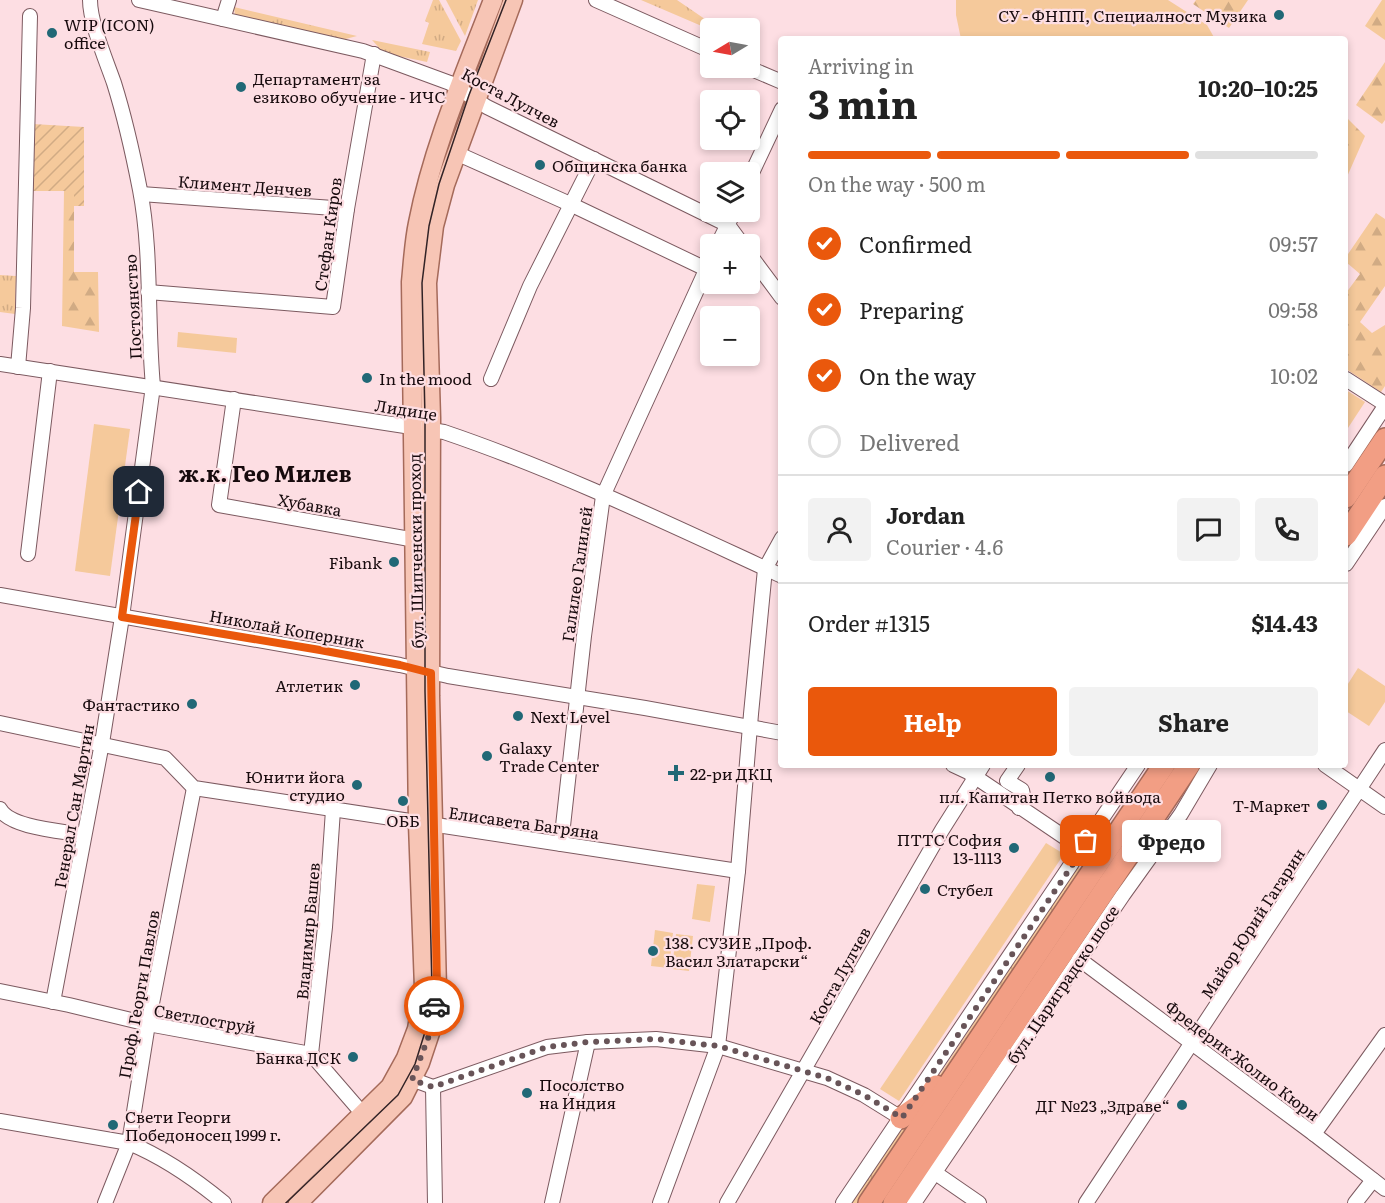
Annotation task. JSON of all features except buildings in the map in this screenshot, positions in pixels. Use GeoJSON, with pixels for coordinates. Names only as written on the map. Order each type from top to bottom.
{"type":"FeatureCollection","features":[{"type":"Feature","properties":{"kind":"highway"},"geometry":{"type":"LineString","coordinates":[[1348,494],[1385,439]]}},
{"type":"Feature","properties":{"kind":"highway"},"geometry":{"type":"LineString","coordinates":[[1348,532],[1385,476]]}},
{"type":"Feature","properties":{"kind":"highway"},"geometry":{"type":"LineString","coordinates":[[869,1203],[1162,768]]}},
{"type":"Feature","properties":{"kind":"highway","name":"бул. Цариградско шосе"},"geometry":{"type":"LineString","coordinates":[[894,1203],[1187,768]]}},
{"type":"Feature","properties":{"kind":"highway"},"geometry":{"type":"LineString","coordinates":[[902,1118],[928,1099],[962,1047],[986,1031]]}},
{"type":"Feature","properties":{"kind":"main road","name":"бул. Шипченски проход"},"geometry":{"type":"LineString","coordinates":[[422,428],[411,282],[418,224],[431,173],[459,88],[493,0]]}},
{"type":"Feature","properties":{"kind":"main road","name":"бул. Шипченски проход"},"geometry":{"type":"LineString","coordinates":[[272,1203],[369,1121],[403,1097],[405,1077],[430,1033],[437,989],[426,825],[422,428],[427,283],[434,226],[456,153],[513,0]]}},
{"type":"Feature","properties":{"kind":"main road","name":"бул. Шипченски проход"},"geometry":{"type":"LineString","coordinates":[[298,1203],[369,1121]]}},
{"type":"Feature","properties":{"kind":"street","name":"Постоянство"},"geometry":{"type":"LineString","coordinates":[[90,0],[92,18],[122,108],[141,194],[153,386],[122,617]]}},
{"type":"Feature","properties":{"kind":"street","name":"Коста Лулчев"},"geometry":{"type":"LineString","coordinates":[[139,0],[374,54],[443,80],[487,107],[728,225],[735,234]]}},
{"type":"Feature","properties":{"kind":"street"},"geometry":{"type":"LineString","coordinates":[[223,19],[229,0]]}},
{"type":"Feature","properties":{"kind":"street"},"geometry":{"type":"LineString","coordinates":[[596,0],[700,46]]}},
{"type":"Feature","properties":{"kind":"street"},"geometry":{"type":"LineString","coordinates":[[18,366],[23,308],[30,16]]}},
{"type":"Feature","properties":{"kind":"street","name":"Стефан Киров"},"geometry":{"type":"LineString","coordinates":[[148,292],[333,307],[347,209],[374,54]]}},
{"type":"Feature","properties":{"kind":"street"},"geometry":{"type":"LineString","coordinates":[[760,73],[778,80]]}},
{"type":"Feature","properties":{"kind":"street"},"geometry":{"type":"LineString","coordinates":[[757,162],[778,118]]}},
{"type":"Feature","properties":{"kind":"street"},"geometry":{"type":"LineString","coordinates":[[456,153],[700,260]]}},
{"type":"Feature","properties":{"kind":"street"},"geometry":{"type":"LineString","coordinates":[[491,379],[530,286],[594,159]]}},
{"type":"Feature","properties":{"kind":"street","name":"Климент Денчев"},"geometry":{"type":"LineString","coordinates":[[141,194],[347,209]]}},
{"type":"Feature","properties":{"kind":"street"},"geometry":{"type":"LineString","coordinates":[[723,234],[729,222]]}},
{"type":"Feature","properties":{"kind":"street"},"geometry":{"type":"LineString","coordinates":[[760,268],[778,293]]}},
{"type":"Feature","properties":{"kind":"street","name":"Галилео Галилей"},"geometry":{"type":"LineString","coordinates":[[561,844],[577,696],[603,496],[700,284]]}},
{"type":"Feature","properties":{"kind":"street","name":"Лидице"},"geometry":{"type":"LineString","coordinates":[[0,364],[444,432],[486,446],[778,574]]}},
{"type":"Feature","properties":{"kind":"street"},"geometry":{"type":"LineString","coordinates":[[28,554],[51,371]]}},
{"type":"Feature","properties":{"kind":"street"},"geometry":{"type":"LineString","coordinates":[[1348,380],[1385,405],[1348,462]]}},
{"type":"Feature","properties":{"kind":"street","name":"Хубавка"},"geometry":{"type":"LineString","coordinates":[[234,399],[219,505],[422,541]]}},
{"type":"Feature","properties":{"kind":"street"},"geometry":{"type":"LineString","coordinates":[[1348,561],[1385,506]]}},
{"type":"Feature","properties":{"kind":"street"},"geometry":{"type":"LineString","coordinates":[[660,1203],[718,1046],[738,871],[765,569],[778,545]]}},
{"type":"Feature","properties":{"kind":"street","name":"Николай Коперник"},"geometry":{"type":"LineString","coordinates":[[0,595],[778,732]]}},
{"type":"Feature","properties":{"kind":"street","name":"Генерал Сан Мартин"},"geometry":{"type":"LineString","coordinates":[[53,1002],[102,743],[122,617]]}},
{"type":"Feature","properties":{"kind":"street"},"geometry":{"type":"LineString","coordinates":[[0,723],[165,758],[194,788]]}},
{"type":"Feature","properties":{"kind":"street","name":"Майор Юрий Гагарин"},"geometry":{"type":"LineString","coordinates":[[1086,1203],[1385,750]]}},
{"type":"Feature","properties":{"kind":"street"},"geometry":{"type":"LineString","coordinates":[[958,768],[1082,849]]}},
{"type":"Feature","properties":{"kind":"street","name":"Коста Лулчев"},"geometry":{"type":"LineString","coordinates":[[727,1203],[942,830],[981,768]]}},
{"type":"Feature","properties":{"kind":"street"},"geometry":{"type":"LineString","coordinates":[[1016,768],[1007,781],[1022,790],[1024,800],[1019,808]]}},
{"type":"Feature","properties":{"kind":"street"},"geometry":{"type":"LineString","coordinates":[[843,1203],[1136,768]]}},
{"type":"Feature","properties":{"kind":"street","name":"бул. Цариградско шосе"},"geometry":{"type":"LineString","coordinates":[[914,1203],[1079,959],[1187,805],[1208,768]]}},
{"type":"Feature","properties":{"kind":"street"},"geometry":{"type":"LineString","coordinates":[[1329,768],[1385,807]]}},
{"type":"Feature","properties":{"kind":"street","name":"Елисавета Багряна"},"geometry":{"type":"LineString","coordinates":[[194,788],[738,871]]}},
{"type":"Feature","properties":{"kind":"street","name":"Проф. Георги Павлов"},"geometry":{"type":"LineString","coordinates":[[105,1203],[129,1143],[147,1024],[194,788]]}},
{"type":"Feature","properties":{"kind":"street"},"geometry":{"type":"LineString","coordinates":[[0,809],[3,816],[17,823],[84,835]]}},
{"type":"Feature","properties":{"kind":"street","name":"Владимир Башев"},"geometry":{"type":"LineString","coordinates":[[311,1054],[327,909],[333,810]]}},
{"type":"Feature","properties":{"kind":"street","name":"Фредерик Жолио Кюри"},"geometry":{"type":"LineString","coordinates":[[1079,959],[1385,1189]]}},
{"type":"Feature","properties":{"kind":"street","name":"Светлоструй"},"geometry":{"type":"LineString","coordinates":[[0,991],[147,1024],[311,1054]]}},
{"type":"Feature","properties":{"kind":"street"},"geometry":{"type":"LineString","coordinates":[[1314,1134],[1385,1035]]}},
{"type":"Feature","properties":{"kind":"street"},"geometry":{"type":"LineString","coordinates":[[405,1077],[433,1087],[547,1047],[588,1042],[656,1039],[718,1046],[804,1071],[843,1084],[902,1118]]}},
{"type":"Feature","properties":{"kind":"street"},"geometry":{"type":"LineString","coordinates":[[552,1203],[588,1042]]}},
{"type":"Feature","properties":{"kind":"street"},"geometry":{"type":"LineString","coordinates":[[311,1054],[369,1121]]}},
{"type":"Feature","properties":{"kind":"street"},"geometry":{"type":"LineString","coordinates":[[433,1087],[435,1203]]}},
{"type":"Feature","properties":{"kind":"street"},"geometry":{"type":"LineString","coordinates":[[0,1121],[129,1143],[168,1163],[224,1203]]}},
{"type":"Feature","properties":{"kind":"street"},"geometry":{"type":"LineString","coordinates":[[934,1172],[979,1203]]}},
{"type":"Feature","properties":{"kind":"street"},"geometry":{"type":"LineString","coordinates":[[1355,1203],[1372,1180]]}},
{"type":"Feature","properties":{"kind":"green space"},"geometry":{"type":"Polygon","coordinates":[[[433,0],[439,0],[461,41],[456,51],[422,44],[429,23],[425,21],[433,0]]]}},
{"type":"Feature","properties":{"kind":"green space"},"geometry":{"type":"Polygon","coordinates":[[[446,0],[478,0],[465,36],[446,0]]]}},
{"type":"Feature","properties":{"kind":"green space"},"geometry":{"type":"Polygon","coordinates":[[[641,0],[677,0],[703,18],[700,18],[700,25],[641,0]]]}},
{"type":"Feature","properties":{"kind":"green space"},"geometry":{"type":"Polygon","coordinates":[[[956,0],[1168,0],[1207,25],[1213,36],[960,36],[956,15],[956,0]]]}},
{"type":"Feature","properties":{"kind":"green space"},"geometry":{"type":"Polygon","coordinates":[[[1196,0],[1248,0],[1229,28],[1193,4],[1196,0]]]}},
{"type":"Feature","properties":{"kind":"green space"},"geometry":{"type":"Polygon","coordinates":[[[1382,0],[1385,0],[1385,40],[1365,26],[1382,0]]]}},
{"type":"Feature","properties":{"kind":"green space"},"geometry":{"type":"Polygon","coordinates":[[[234,7],[357,36],[338,41],[235,15],[234,7]]]}},
{"type":"Feature","properties":{"kind":"green space"},"geometry":{"type":"Polygon","coordinates":[[[372,40],[430,52],[427,62],[384,53],[372,40]]]}},
{"type":"Feature","properties":{"kind":"green space"},"geometry":{"type":"Polygon","coordinates":[[[1385,62],[1385,120],[1382,124],[1356,105],[1385,62]]]}},
{"type":"Feature","properties":{"kind":"green space"},"geometry":{"type":"Polygon","coordinates":[[[1348,119],[1365,136],[1348,174],[1348,119]]]}},
{"type":"Feature","properties":{"kind":"green space"},"geometry":{"type":"Polygon","coordinates":[[[33,124],[84,127],[84,206],[74,206],[74,191],[32,191],[33,124]]]}},
{"type":"Feature","properties":{"kind":"green space"},"geometry":{"type":"Polygon","coordinates":[[[64,191],[74,191],[74,272],[98,272],[99,332],[62,326],[64,191]]]}},
{"type":"Feature","properties":{"kind":"green space"},"geometry":{"type":"Polygon","coordinates":[[[1376,213],[1385,219],[1385,286],[1360,322],[1372,333],[1385,325],[1385,386],[1381,392],[1348,370],[1348,290],[1360,274],[1348,264],[1348,254],[1376,213]]]}},
{"type":"Feature","properties":{"kind":"green space"},"geometry":{"type":"Polygon","coordinates":[[[0,275],[16,276],[15,314],[0,312],[0,275]]]}},
{"type":"Feature","properties":{"kind":"green space"},"geometry":{"type":"Polygon","coordinates":[[[178,332],[237,338],[236,353],[177,347],[178,332]]]}},
{"type":"Feature","properties":{"kind":"green space"},"geometry":{"type":"Polygon","coordinates":[[[1348,391],[1365,402],[1348,428],[1348,391]]]}},
{"type":"Feature","properties":{"kind":"green space"},"geometry":{"type":"Polygon","coordinates":[[[94,424],[130,429],[110,576],[75,571],[94,424]]]}},
{"type":"Feature","properties":{"kind":"green space"},"geometry":{"type":"Polygon","coordinates":[[[1358,668],[1385,686],[1385,702],[1369,726],[1348,712],[1348,684],[1358,668]]]}},
{"type":"Feature","properties":{"kind":"green space"},"geometry":{"type":"Polygon","coordinates":[[[1046,843],[1064,854],[899,1101],[880,1089],[1046,843]]]}},
{"type":"Feature","properties":{"kind":"green space"},"geometry":{"type":"Polygon","coordinates":[[[1077,867],[1082,870],[930,1092],[929,1091],[1077,867]]]}},
{"type":"Feature","properties":{"kind":"green space"},"geometry":{"type":"Polygon","coordinates":[[[697,884],[715,886],[710,922],[692,919],[697,884]]]}},
{"type":"Feature","properties":{"kind":"green space"},"geometry":{"type":"Polygon","coordinates":[[[655,930],[673,933],[669,968],[651,966],[655,930]]]}},
{"type":"Feature","properties":{"kind":"green space"},"geometry":{"type":"Polygon","coordinates":[[[676,934],[693,936],[689,971],[672,969],[676,934]]]}},
{"type":"Feature","properties":{"kind":"green space"},"geometry":{"type":"Polygon","coordinates":[[[918,1116],[858,1203],[851,1203],[897,1134],[918,1116]]]}},
{"type":"Feature","properties":{"kind":"tram line"},"geometry":{"type":"LineString","coordinates":[[286,1203],[398,1095],[415,1064],[425,1032],[432,989],[425,691],[425,418],[422,283],[429,226],[439,184],[469,95],[506,0]]}},
{"type":"Feature","properties":{"kind":"way so far"},"geometry":{"type":"LineString","coordinates":[[434,1006],[430,1033],[412,1080],[433,1087],[547,1047],[588,1042],[656,1039],[718,1046],[827,1078],[864,1095],[902,1118],[1075,861],[1086,841]]}},
{"type":"Feature","properties":{"kind":"place","name":"СУ - ФНПП, Специалност Музика"},"geometry":{"type":"Point","coordinates":[1279,15]}},
{"type":"Feature","properties":{"kind":"place","name":"WIP (ICON) office"},"geometry":{"type":"Point","coordinates":[52,33]}},
{"type":"Feature","properties":{"kind":"place","name":"Департамент за езиково обучение - ИЧС"},"geometry":{"type":"Point","coordinates":[241,87]}},
{"type":"Feature","properties":{"kind":"place","name":"Общинска банка"},"geometry":{"type":"Point","coordinates":[540,165]}},
{"type":"Feature","properties":{"kind":"place","name":"In the mood"},"geometry":{"type":"Point","coordinates":[367,378]}},
{"type":"Feature","properties":{"kind":"place","name":"Fibank"},"geometry":{"type":"Point","coordinates":[394,562]}},
{"type":"Feature","properties":{"kind":"place","name":"Атлетик"},"geometry":{"type":"Point","coordinates":[355,685]}},
{"type":"Feature","properties":{"kind":"place","name":"Фантастико"},"geometry":{"type":"Point","coordinates":[192,704]}},
{"type":"Feature","properties":{"kind":"place","name":"Next Level"},"geometry":{"type":"Point","coordinates":[518,716]}},
{"type":"Feature","properties":{"kind":"place","name":"Galaxy Trade Center"},"geometry":{"type":"Point","coordinates":[487,756]}},
{"type":"Feature","properties":{"kind":"place","name":"22-ри ДКЦ"},"geometry":{"type":"Point","coordinates":[676,773]}},
{"type":"Feature","properties":{"kind":"place","name":"пл. Капитан Петко войвода"},"geometry":{"type":"Point","coordinates":[1050,777]}},
{"type":"Feature","properties":{"kind":"place","name":"Юнити йога студио"},"geometry":{"type":"Point","coordinates":[357,785]}},
{"type":"Feature","properties":{"kind":"place","name":"ОББ"},"geometry":{"type":"Point","coordinates":[403,801]}},
{"type":"Feature","properties":{"kind":"place","name":"Т-Маркет"},"geometry":{"type":"Point","coordinates":[1322,805]}},
{"type":"Feature","properties":{"kind":"place","name":"Фредо"},"geometry":{"type":"Point","coordinates":[1086,841]}},
{"type":"Feature","properties":{"kind":"place","name":"ПТТС София 13-1113"},"geometry":{"type":"Point","coordinates":[1014,848]}},
{"type":"Feature","properties":{"kind":"place","name":"Стубел"},"geometry":{"type":"Point","coordinates":[925,889]}},
{"type":"Feature","properties":{"kind":"place","name":"138. СУЗИЕ „Проф. Васил Златарски“"},"geometry":{"type":"Point","coordinates":[653,951]}},
{"type":"Feature","properties":{"kind":"place","name":"Банка ДСК"},"geometry":{"type":"Point","coordinates":[353,1057]}},
{"type":"Feature","properties":{"kind":"place","name":"Посолство на Индия"},"geometry":{"type":"Point","coordinates":[527,1093]}},
{"type":"Feature","properties":{"kind":"place","name":"ДГ №23 „Здраве“"},"geometry":{"type":"Point","coordinates":[1182,1105]}},
{"type":"Feature","properties":{"kind":"place","name":"Свети Георги Победоносец 1999 г."},"geometry":{"type":"Point","coordinates":[113,1125]}},
{"type":"Feature","properties":{"kind":"district","name":"ж.к. Гео Милев"},"geometry":{"type":"Point","coordinates":[265,472]}},
{"type":"Feature","properties":{"kind":"route"},"geometry":{"type":"LineString","coordinates":[[139,492],[122,617],[320,650],[431,673],[437,989],[434,1006]]}}]}
